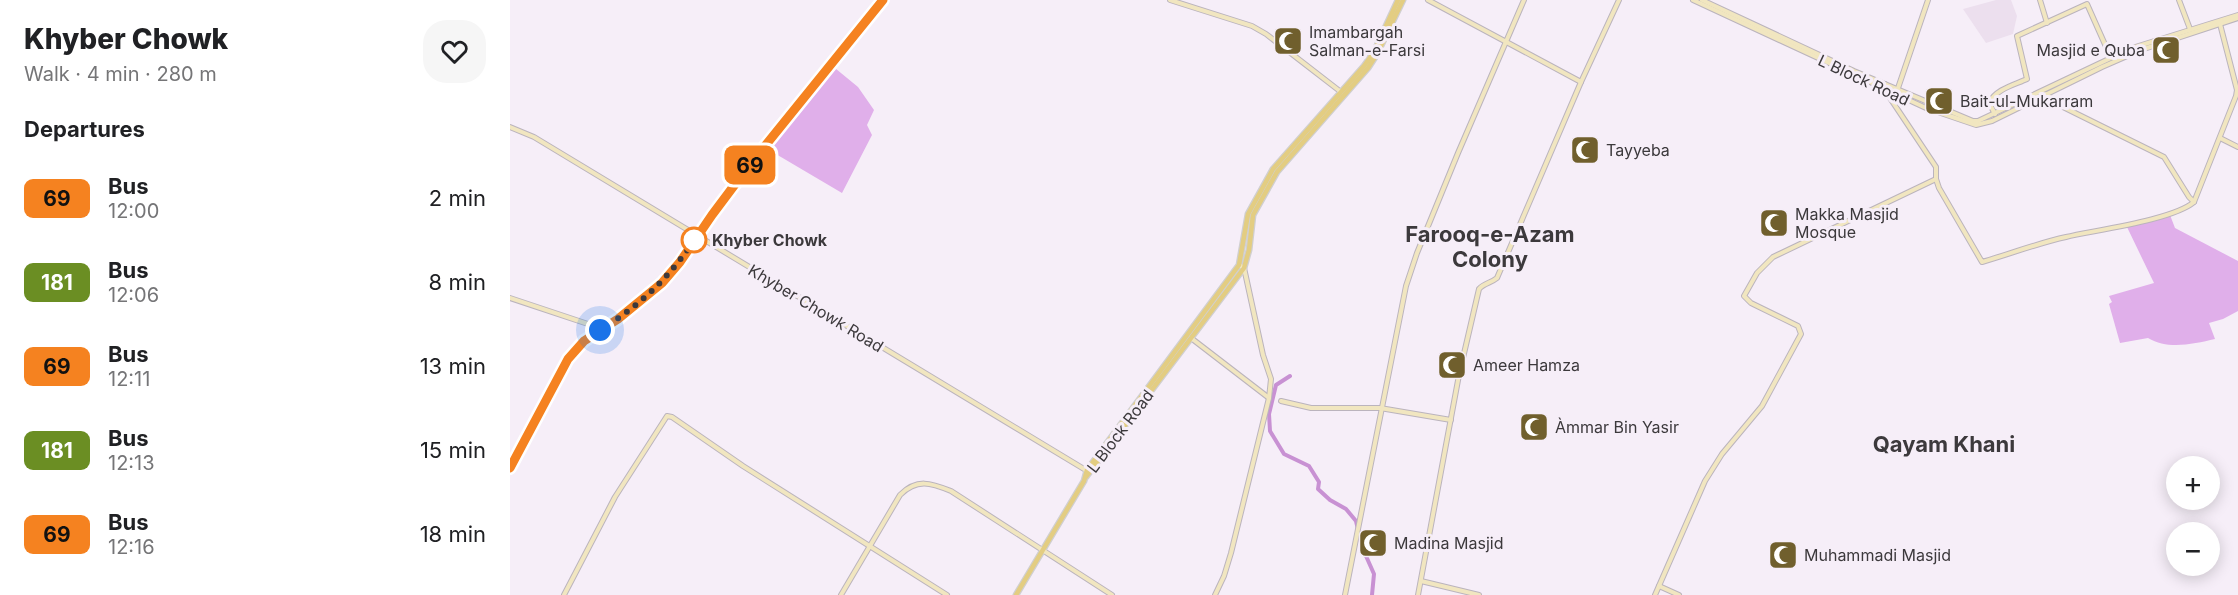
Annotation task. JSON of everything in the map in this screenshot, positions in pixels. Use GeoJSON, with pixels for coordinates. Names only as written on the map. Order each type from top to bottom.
{"type":"FeatureCollection","features":[{"type":"Feature","properties":{"kind":"main road","name":"L Block Road"},"geometry":{"type":"LineString","coordinates":[[1088,473],[1242,267],[1250,211],[1273,169],[1374,52],[1398,0]]}},
{"type":"Feature","properties":{"kind":"main road","name":"L Block Road"},"geometry":{"type":"LineString","coordinates":[[1249,223],[1277,172],[1371,63],[1403,0]]}},
{"type":"Feature","properties":{"kind":"main road","name":"L Block Road"},"geometry":{"type":"LineString","coordinates":[[1088,473],[1242,267]]}},
{"type":"Feature","properties":{"kind":"main road"},"geometry":{"type":"LineString","coordinates":[[1016,595],[1088,473]]}},
{"type":"Feature","properties":{"kind":"street"},"geometry":{"type":"LineString","coordinates":[[510,468],[568,359],[584,341],[632,309],[662,283],[680,262],[748,167],[883,0]]}},
{"type":"Feature","properties":{"kind":"street"},"geometry":{"type":"LineString","coordinates":[[1170,0],[1252,26],[1266,34],[1341,92]]}},
{"type":"Feature","properties":{"kind":"street"},"geometry":{"type":"LineString","coordinates":[[1428,0],[1581,82]]}},
{"type":"Feature","properties":{"kind":"street"},"geometry":{"type":"LineString","coordinates":[[1345,595],[1406,285],[1417,253],[1524,0]]}},
{"type":"Feature","properties":{"kind":"street"},"geometry":{"type":"LineString","coordinates":[[1418,595],[1450,420],[1479,289],[1482,285],[1492,283],[1497,278],[1581,82],[1619,0]]}},
{"type":"Feature","properties":{"kind":"street","name":"L Block Road"},"geometry":{"type":"LineString","coordinates":[[1694,0],[1886,90],[1897,92],[1973,121],[1983,121],[2132,48],[2238,16]]}},
{"type":"Feature","properties":{"kind":"street","name":"L Block Road"},"geometry":{"type":"LineString","coordinates":[[1702,0],[1885,84],[1926,108],[1977,126],[2141,50],[2238,16]]}},
{"type":"Feature","properties":{"kind":"street"},"geometry":{"type":"LineString","coordinates":[[1897,92],[1928,0]]}},
{"type":"Feature","properties":{"kind":"street"},"geometry":{"type":"LineString","coordinates":[[2040,0],[2047,22]]}},
{"type":"Feature","properties":{"kind":"street"},"geometry":{"type":"LineString","coordinates":[[2179,0],[2191,31]]}},
{"type":"Feature","properties":{"kind":"street"},"geometry":{"type":"LineString","coordinates":[[1995,114],[1989,103],[1991,98],[2027,79],[2017,36],[2087,4],[2111,58]]}},
{"type":"Feature","properties":{"kind":"street"},"geometry":{"type":"LineString","coordinates":[[1885,84],[1886,90],[1936,167],[1939,188],[1982,262],[2066,237],[2097,232],[2179,211],[2194,201],[2237,90],[2220,24]]}},
{"type":"Feature","properties":{"kind":"street"},"geometry":{"type":"LineString","coordinates":[[2046,94],[2061,106],[2164,157],[2189,197],[2194,201]]}},
{"type":"Feature","properties":{"kind":"street","name":"Khyber Chowk Road"},"geometry":{"type":"LineString","coordinates":[[510,127],[534,137],[1088,473]]}},
{"type":"Feature","properties":{"kind":"street"},"geometry":{"type":"LineString","coordinates":[[2220,138],[2238,147]]}},
{"type":"Feature","properties":{"kind":"street"},"geometry":{"type":"LineString","coordinates":[[1655,595],[1705,481],[1722,454],[1762,406],[1801,334],[1798,326],[1751,303],[1744,296],[1757,273],[1773,257],[1936,179]]}},
{"type":"Feature","properties":{"kind":"street"},"geometry":{"type":"LineString","coordinates":[[1215,595],[1231,553],[1270,398],[1271,379],[1242,267]]}},
{"type":"Feature","properties":{"kind":"street"},"geometry":{"type":"LineString","coordinates":[[510,298],[600,330]]}},
{"type":"Feature","properties":{"kind":"street"},"geometry":{"type":"LineString","coordinates":[[1191,338],[1270,398]]}},
{"type":"Feature","properties":{"kind":"street"},"geometry":{"type":"LineString","coordinates":[[1281,401],[1311,408],[1380,408],[1450,420]]}},
{"type":"Feature","properties":{"kind":"street"},"geometry":{"type":"LineString","coordinates":[[566,594],[615,497],[667,416],[672,417],[743,466],[947,595]]}},
{"type":"Feature","properties":{"kind":"street"},"geometry":{"type":"LineString","coordinates":[[841,595],[900,495],[909,486],[921,483],[936,485],[951,491],[1112,595]]}},
{"type":"Feature","properties":{"kind":"street"},"geometry":{"type":"LineString","coordinates":[[1421,581],[1479,595]]}},
{"type":"Feature","properties":{"kind":"street"},"geometry":{"type":"LineString","coordinates":[[1659,586],[1679,595]]}},
{"type":"Feature","properties":{"kind":"shaded area"},"geometry":{"type":"Polygon","coordinates":[[[1996,0],[2011,0],[2017,16],[2013,34],[1986,43],[1963,9],[1996,0]]]}},
{"type":"Feature","properties":{"kind":"shaded area"},"geometry":{"type":"Polygon","coordinates":[[[830,64],[858,87],[874,110],[867,125],[872,135],[842,193],[764,147],[830,64]]]}},
{"type":"Feature","properties":{"kind":"shaded area"},"geometry":{"type":"Polygon","coordinates":[[[2170,215],[2175,228],[2238,261],[2238,311],[2209,323],[2215,339],[2181,345],[2164,344],[2148,338],[2120,343],[2109,304],[2112,302],[2109,296],[2154,283],[2127,227],[2170,215]]]}},
{"type":"Feature","properties":{"kind":"waterway"},"geometry":{"type":"LineString","coordinates":[[1290,376],[1276,385],[1269,414],[1270,431],[1284,454],[1309,466],[1319,482],[1318,489],[1330,500],[1346,509],[1356,521],[1362,547],[1374,574],[1372,595]]}},
{"type":"Feature","properties":{"kind":"bus line","name":"69"},"geometry":{"type":"LineString","coordinates":[[510,468],[568,359],[584,341],[618,319],[662,283],[680,262],[748,167],[883,0]]}},
{"type":"Feature","properties":{"kind":"place","name":"Imambargah Salman-e-Farsi"},"geometry":{"type":"Point","coordinates":[1288,41]}},
{"type":"Feature","properties":{"kind":"place","name":"Masjid e Quba"},"geometry":{"type":"Point","coordinates":[2166,50]}},
{"type":"Feature","properties":{"kind":"place","name":"Bait-ul-Mukarram"},"geometry":{"type":"Point","coordinates":[1939,101]}},
{"type":"Feature","properties":{"kind":"place","name":"Tayyeba"},"geometry":{"type":"Point","coordinates":[1585,150]}},
{"type":"Feature","properties":{"kind":"place","name":"Makka Masjid Mosque"},"geometry":{"type":"Point","coordinates":[1774,223]}},
{"type":"Feature","properties":{"kind":"place","name":"Khyber Chowk"},"geometry":{"type":"Point","coordinates":[694,240]}},
{"type":"Feature","properties":{"kind":"place","name":"Ameer Hamza"},"geometry":{"type":"Point","coordinates":[1452,365]}},
{"type":"Feature","properties":{"kind":"place","name":"Àmmar Bin Yasir"},"geometry":{"type":"Point","coordinates":[1534,427]}},
{"type":"Feature","properties":{"kind":"place","name":"Madina Masjid"},"geometry":{"type":"Point","coordinates":[1373,543]}},
{"type":"Feature","properties":{"kind":"place","name":"Muhammadi Masjid"},"geometry":{"type":"Point","coordinates":[1783,555]}},
{"type":"Feature","properties":{"kind":"district","name":"Farooq-e-Azam Colony"},"geometry":{"type":"Point","coordinates":[1490,246]}},
{"type":"Feature","properties":{"kind":"district","name":"Qayam Khani"},"geometry":{"type":"Point","coordinates":[1944,444]}},
{"type":"Feature","properties":{"kind":"route"},"geometry":{"type":"LineString","coordinates":[[600,330],[618,319],[662,283],[680,262],[697,236],[694,240]]}}]}
